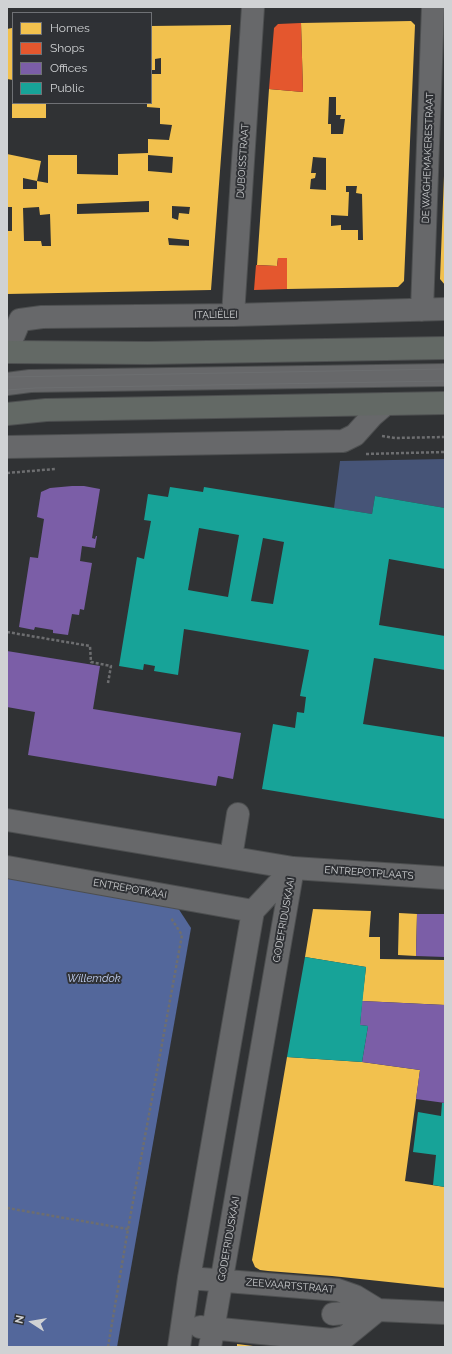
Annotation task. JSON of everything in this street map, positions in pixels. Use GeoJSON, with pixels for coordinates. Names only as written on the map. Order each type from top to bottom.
{"type":"FeatureCollection","features":[{"type":"Feature","properties":{"kind":"main road","name":"ITALIËLEI"},"geometry":{"type":"LineString","coordinates":[[7,352],[148,353],[445,348]]}},
{"type":"Feature","properties":{"kind":"main road"},"geometry":{"type":"LineString","coordinates":[[7,414],[46,410],[445,403]]}},
{"type":"Feature","properties":{"kind":"street","name":"DUBOISSTRAAT"},"geometry":{"type":"LineString","coordinates":[[233,315],[253,7]]}},
{"type":"Feature","properties":{"kind":"street","name":"DE WAGHEMAKERESTRAAT"},"geometry":{"type":"LineString","coordinates":[[422,310],[433,7]]}},
{"type":"Feature","properties":{"kind":"street","name":"ITALIËLEI"},"geometry":{"type":"LineString","coordinates":[[7,352],[20,320],[42,317],[233,315],[445,309]]}},
{"type":"Feature","properties":{"kind":"street"},"geometry":{"type":"LineString","coordinates":[[7,384],[30,381],[445,375]]}},
{"type":"Feature","properties":{"kind":"street"},"geometry":{"type":"LineString","coordinates":[[7,447],[343,442],[355,435],[372,416],[386,404]]}},
{"type":"Feature","properties":{"kind":"street"},"geometry":{"type":"LineString","coordinates":[[231,857],[238,814]]}},
{"type":"Feature","properties":{"kind":"street"},"geometry":{"type":"LineString","coordinates":[[7,820],[293,868]]}},
{"type":"Feature","properties":{"kind":"street","name":"ENTREPOTKAAI"},"geometry":{"type":"LineString","coordinates":[[7,867],[253,911]]}},
{"type":"Feature","properties":{"kind":"street","name":"ENTREPOTPLAATS"},"geometry":{"type":"LineString","coordinates":[[293,868],[445,878]]}},
{"type":"Feature","properties":{"kind":"street","name":"GODEFRIDUSKAAI"},"geometry":{"type":"LineString","coordinates":[[253,911],[293,868]]}},
{"type":"Feature","properties":{"kind":"street","name":"GODEFRIDUSKAAI"},"geometry":{"type":"LineString","coordinates":[[212,1338],[293,868]]}},
{"type":"Feature","properties":{"kind":"street"},"geometry":{"type":"LineString","coordinates":[[179,1347],[189,1278],[253,911]]}},
{"type":"Feature","properties":{"kind":"street","name":"ZEEVAARTSTRAAT"},"geometry":{"type":"LineString","coordinates":[[189,1278],[338,1290],[356,1296],[378,1310],[445,1313]]}},
{"type":"Feature","properties":{"kind":"street"},"geometry":{"type":"LineString","coordinates":[[182,1325],[212,1338],[332,1340],[345,1337],[378,1310]]}},
{"type":"Feature","properties":{"kind":"street"},"geometry":{"type":"LineString","coordinates":[[333,1314],[378,1310]]}},
{"type":"Feature","properties":{"kind":"path"},"geometry":{"type":"LineString","coordinates":[[361,428],[382,436],[395,438],[445,437]]}},
{"type":"Feature","properties":{"kind":"path"},"geometry":{"type":"LineString","coordinates":[[7,632],[90,646],[91,662],[111,666],[108,683]]}},
{"type":"Feature","properties":{"kind":"path"},"geometry":{"type":"LineString","coordinates":[[108,1347],[182,935],[172,918],[164,916]]}},
{"type":"Feature","properties":{"kind":"path"},"geometry":{"type":"LineString","coordinates":[[7,1208],[128,1229]]}},
{"type":"Feature","properties":{"kind":"shaded area"},"geometry":{"type":"Polygon","coordinates":[[[445,459],[445,508],[375,496],[372,514],[334,508],[340,461],[445,459]]]}},
{"type":"Feature","properties":{"kind":"water","name":"Willemdok"},"geometry":{"type":"Polygon","coordinates":[[[7,875],[176,905],[191,928],[117,1347],[7,1347],[7,875]]]}},
{"type":"Feature","properties":{"kind":"building: Homes"},"geometry":{"type":"Polygon","coordinates":[[[411,21],[415,25],[404,281],[398,287],[287,289],[287,258],[278,258],[277,266],[257,265],[269,89],[303,92],[301,23],[411,21]],[[329,97],[328,124],[331,124],[331,134],[343,134],[345,119],[340,119],[341,115],[336,115],[336,97],[329,97]],[[313,157],[311,173],[316,173],[315,178],[311,179],[310,189],[326,190],[326,158],[313,157]],[[346,186],[346,192],[349,192],[348,216],[331,215],[331,226],[341,225],[341,230],[358,230],[358,240],[363,240],[362,194],[356,193],[357,186],[346,186]]]}},
{"type":"Feature","properties":{"kind":"building: Homes"},"geometry":{"type":"Polygon","coordinates":[[[231,25],[211,290],[7,294],[7,231],[12,231],[12,207],[7,207],[7,154],[41,161],[37,181],[48,183],[48,155],[77,155],[77,174],[118,175],[118,154],[148,153],[148,139],[169,140],[172,125],[160,124],[160,108],[147,107],[147,104],[152,104],[152,74],[161,74],[161,58],[155,59],[155,70],[152,70],[152,26],[231,25]],[[148,155],[148,171],[172,173],[173,157],[148,155]],[[23,178],[23,189],[37,189],[37,181],[23,178]],[[149,201],[77,204],[77,214],[149,212],[149,201]],[[172,206],[172,218],[178,220],[179,213],[189,214],[190,207],[172,206]],[[39,207],[23,208],[24,241],[41,241],[42,246],[51,246],[50,214],[40,215],[39,207]],[[168,238],[169,245],[189,246],[189,240],[168,238]]]}},
{"type":"Feature","properties":{"kind":"building: Homes"},"geometry":{"type":"Polygon","coordinates":[[[12,28],[12,80],[7,79],[7,29],[12,28]]]}},
{"type":"Feature","properties":{"kind":"building: Homes"},"geometry":{"type":"Polygon","coordinates":[[[12,104],[46,104],[46,118],[12,118],[12,104]]]}},
{"type":"Feature","properties":{"kind":"building: Homes"},"geometry":{"type":"Polygon","coordinates":[[[445,176],[445,285],[440,279],[445,176]]]}},
{"type":"Feature","properties":{"kind":"building: Homes"},"geometry":{"type":"Polygon","coordinates":[[[313,909],[371,911],[369,937],[380,937],[380,959],[445,960],[445,1005],[362,1001],[366,967],[305,957],[313,909]]]}},
{"type":"Feature","properties":{"kind":"building: Homes"},"geometry":{"type":"Polygon","coordinates":[[[399,913],[417,914],[416,956],[398,955],[399,913]]]}},
{"type":"Feature","properties":{"kind":"building: Homes"},"geometry":{"type":"Polygon","coordinates":[[[287,1057],[362,1062],[420,1070],[405,1181],[445,1187],[445,1288],[268,1271],[260,1270],[255,1267],[252,1260],[287,1057]]]}},
{"type":"Feature","properties":{"kind":"building: Homes"},"geometry":{"type":"Polygon","coordinates":[[[237,1344],[253,1346],[253,1347],[237,1347],[237,1344]]]}},
{"type":"Feature","properties":{"kind":"building: Shops"},"geometry":{"type":"Polygon","coordinates":[[[301,23],[303,92],[269,89],[274,28],[278,24],[301,23]]]}},
{"type":"Feature","properties":{"kind":"building: Shops"},"geometry":{"type":"Polygon","coordinates":[[[278,258],[287,258],[287,289],[254,290],[256,265],[277,266],[278,258]]]}},
{"type":"Feature","properties":{"kind":"building: Offices"},"geometry":{"type":"Polygon","coordinates":[[[84,486],[100,489],[92,538],[95,539],[97,536],[95,548],[82,546],[80,561],[92,563],[84,610],[80,609],[79,615],[72,614],[68,635],[53,633],[53,630],[35,627],[34,630],[19,627],[30,557],[38,558],[44,519],[37,517],[41,492],[50,488],[84,486]]]}},
{"type":"Feature","properties":{"kind":"building: Offices"},"geometry":{"type":"Polygon","coordinates":[[[7,651],[100,666],[93,709],[241,733],[233,779],[218,776],[216,786],[28,755],[35,712],[7,707],[7,651]]]}},
{"type":"Feature","properties":{"kind":"building: Offices"},"geometry":{"type":"Polygon","coordinates":[[[417,914],[445,914],[445,957],[416,956],[417,914]]]}},
{"type":"Feature","properties":{"kind":"building: Offices"},"geometry":{"type":"Polygon","coordinates":[[[362,1001],[445,1005],[445,1103],[416,1099],[420,1070],[362,1062],[368,1026],[360,1025],[362,1001]]]}},
{"type":"Feature","properties":{"kind":"building: Public"},"geometry":{"type":"Polygon","coordinates":[[[170,487],[203,492],[204,487],[372,514],[375,496],[445,508],[445,569],[389,559],[379,625],[445,636],[445,670],[374,658],[363,724],[445,737],[445,819],[262,789],[273,724],[295,728],[297,712],[304,713],[306,697],[300,696],[309,650],[184,629],[178,675],[154,671],[155,666],[144,664],[143,670],[119,666],[137,557],[144,559],[151,521],[144,520],[148,494],[168,497],[170,487]],[[199,528],[188,590],[228,597],[239,535],[199,528]],[[263,538],[251,601],[273,604],[284,542],[263,538]]]}},
{"type":"Feature","properties":{"kind":"building: Public"},"geometry":{"type":"Polygon","coordinates":[[[305,957],[366,967],[360,1025],[368,1026],[362,1062],[287,1057],[305,957]]]}},
{"type":"Feature","properties":{"kind":"building: Public"},"geometry":{"type":"Polygon","coordinates":[[[442,1103],[445,1103],[445,1187],[433,1185],[436,1155],[413,1152],[418,1112],[441,1116],[442,1103]]]}},
{"type":"Feature","properties":{"kind":"tram line"},"geometry":{"type":"LineString","coordinates":[[7,377],[445,369]]}},
{"type":"Feature","properties":{"kind":"tram line"},"geometry":{"type":"LineString","coordinates":[[7,390],[35,388],[445,381]]}}]}
